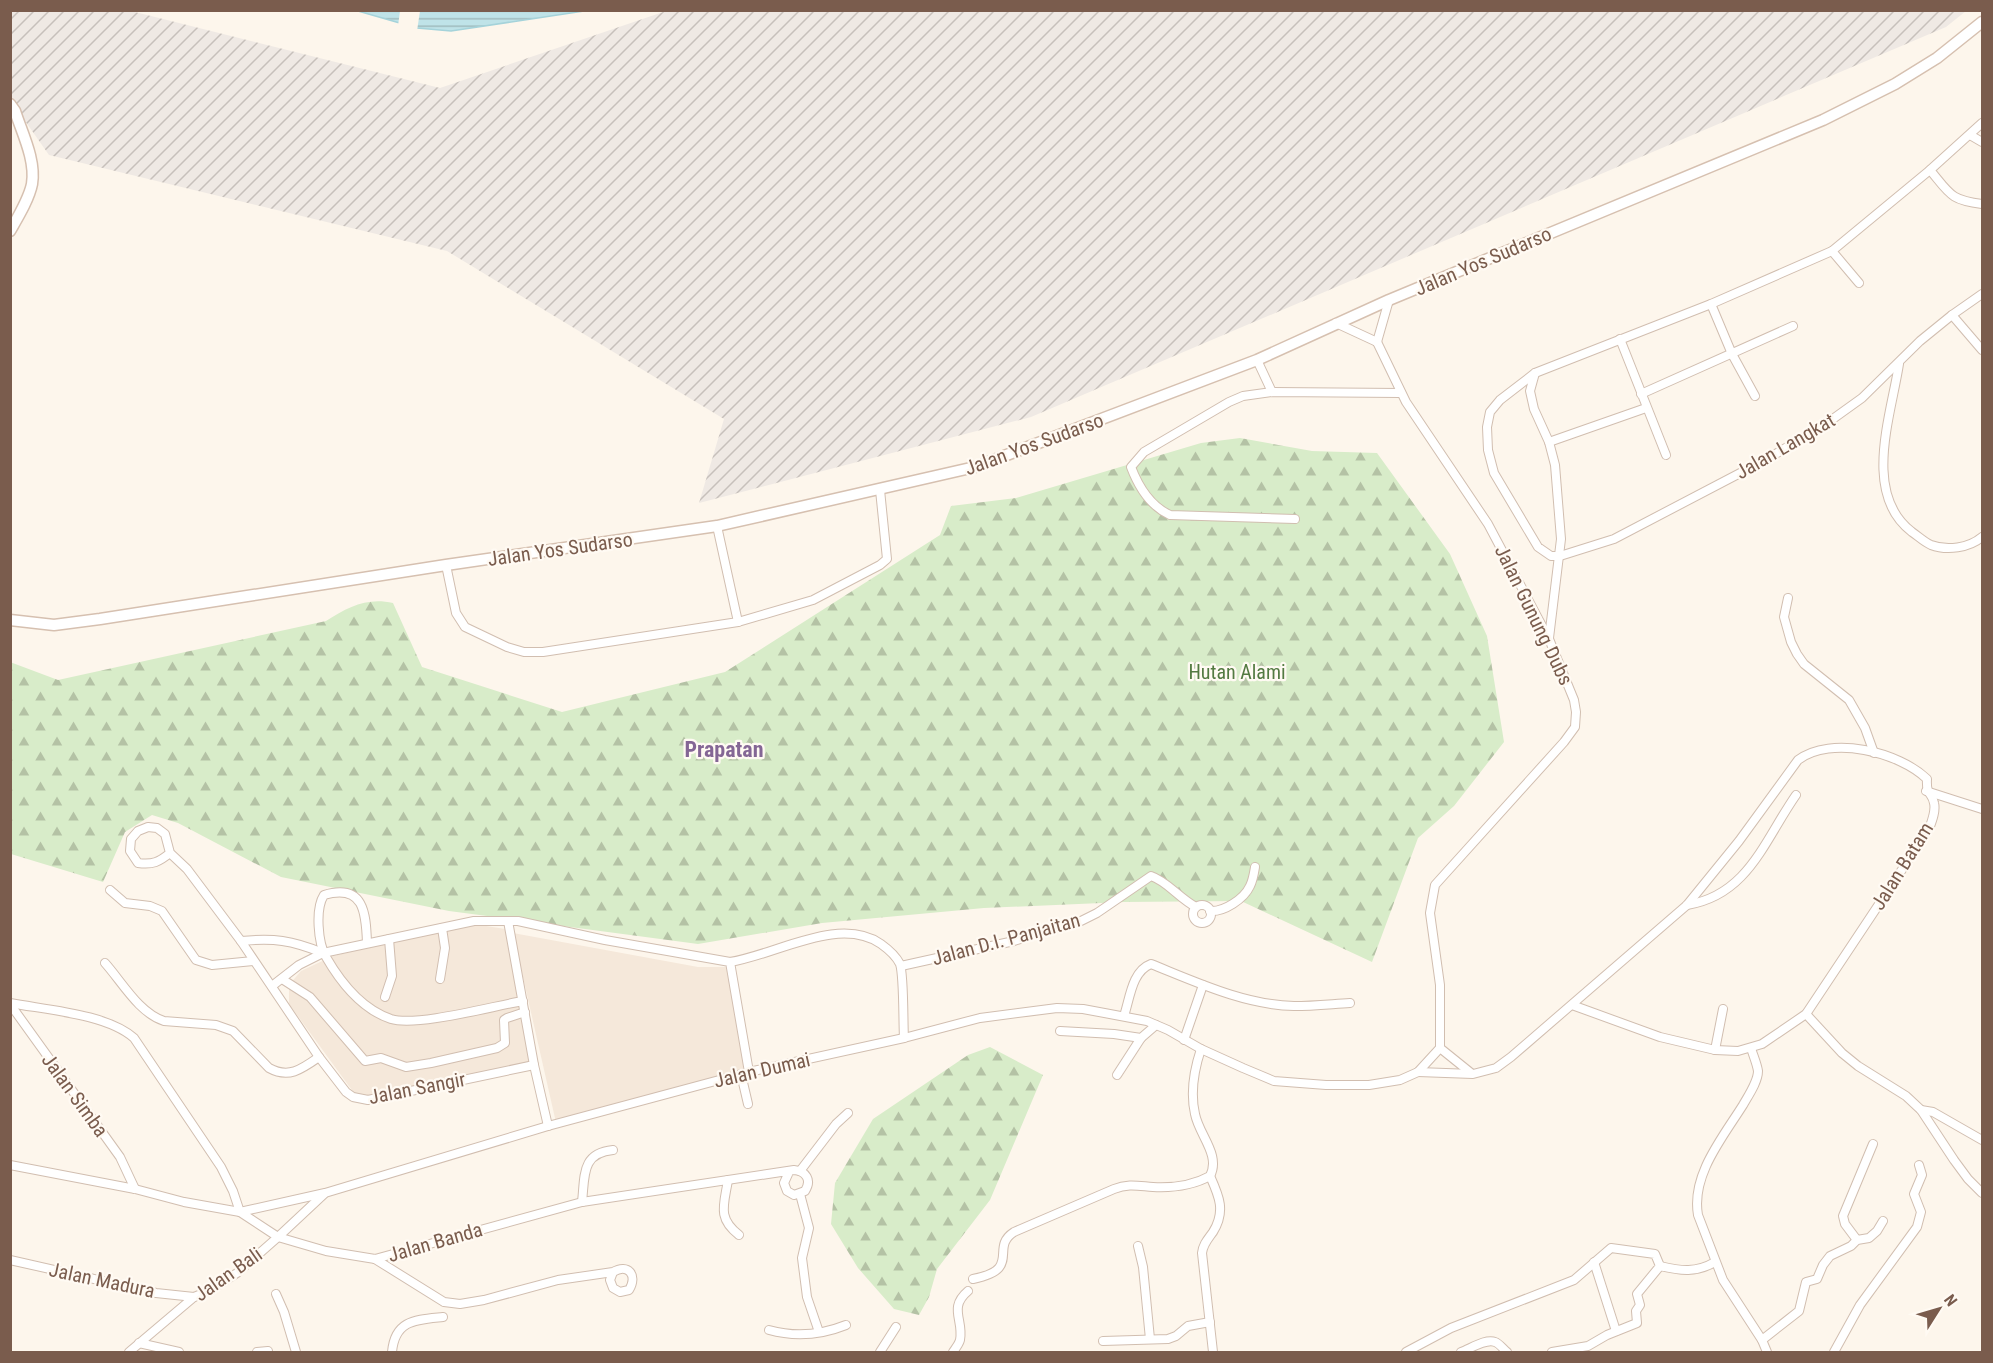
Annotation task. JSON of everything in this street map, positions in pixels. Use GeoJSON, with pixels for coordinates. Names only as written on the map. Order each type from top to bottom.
{"type":"FeatureCollection","features":[{"type":"Feature","properties":{"kind":"main road","name":"Jalan Yos Sudarso"},"geometry":{"type":"LineString","coordinates":[[10,620],[54,625],[717,526],[975,467],[1257,360],[1389,300],[1823,120],[1912,74],[1937,58],[1983,21]]}},
{"type":"Feature","properties":{"kind":"main road"},"geometry":{"type":"LineString","coordinates":[[10,104],[15,111],[31,160],[32,183],[10,231]]}},
{"type":"Feature","properties":{"kind":"street"},"geometry":{"type":"LineString","coordinates":[[1560,556],[1551,556],[1538,547],[1494,473],[1488,450],[1487,427],[1490,412],[1500,400],[1535,373],[1711,304],[1832,251],[1983,123]]}},
{"type":"Feature","properties":{"kind":"street"},"geometry":{"type":"LineString","coordinates":[[1970,135],[1983,142]]}},
{"type":"Feature","properties":{"kind":"street"},"geometry":{"type":"LineString","coordinates":[[1930,170],[1959,201],[1983,204]]}},
{"type":"Feature","properties":{"kind":"street"},"geometry":{"type":"LineString","coordinates":[[1832,251],[1859,283]]}},
{"type":"Feature","properties":{"kind":"street","name":"Jalan Langkat"},"geometry":{"type":"LineString","coordinates":[[1560,556],[1614,539],[1767,459],[1823,426],[1862,398],[1920,341],[1983,294]]}},
{"type":"Feature","properties":{"kind":"street"},"geometry":{"type":"LineString","coordinates":[[1336,323],[1377,342],[1389,300]]}},
{"type":"Feature","properties":{"kind":"street"},"geometry":{"type":"LineString","coordinates":[[1711,304],[1732,354],[1755,396]]}},
{"type":"Feature","properties":{"kind":"street"},"geometry":{"type":"LineString","coordinates":[[1952,315],[1983,350]]}},
{"type":"Feature","properties":{"kind":"street"},"geometry":{"type":"LineString","coordinates":[[1641,394],[1793,326]]}},
{"type":"Feature","properties":{"kind":"street"},"geometry":{"type":"LineString","coordinates":[[1620,339],[1666,455]]}},
{"type":"Feature","properties":{"kind":"street","name":"Jalan Gunung Dubs"},"geometry":{"type":"LineString","coordinates":[[1377,342],[1401,393],[1488,524],[1549,639],[1574,700],[1576,712],[1575,728],[1436,885],[1430,913],[1440,985],[1440,1048]]}},
{"type":"Feature","properties":{"kind":"street"},"geometry":{"type":"LineString","coordinates":[[1257,360],[1272,392]]}},
{"type":"Feature","properties":{"kind":"street"},"geometry":{"type":"LineString","coordinates":[[1899,364],[1886,432],[1883,469],[1888,501],[1895,515],[1907,528],[1928,544],[1947,548],[1960,547],[1983,537]]}},
{"type":"Feature","properties":{"kind":"street"},"geometry":{"type":"LineString","coordinates":[[1535,373],[1530,391],[1533,409],[1549,442],[1555,465],[1561,539],[1549,639]]}},
{"type":"Feature","properties":{"kind":"street"},"geometry":{"type":"LineString","coordinates":[[1295,519],[1170,515],[1158,510],[1148,500],[1131,468],[1144,452],[1228,402],[1243,396],[1272,392],[1401,393]]}},
{"type":"Feature","properties":{"kind":"street"},"geometry":{"type":"LineString","coordinates":[[1549,442],[1646,408]]}},
{"type":"Feature","properties":{"kind":"street"},"geometry":{"type":"LineString","coordinates":[[446,565],[456,614],[465,627],[507,647],[524,652],[543,652],[738,622],[813,600],[880,565],[887,559],[880,490]]}},
{"type":"Feature","properties":{"kind":"street"},"geometry":{"type":"LineString","coordinates":[[717,526],[738,622]]}},
{"type":"Feature","properties":{"kind":"street"},"geometry":{"type":"LineString","coordinates":[[1788,598],[1784,617],[1797,654],[1804,664],[1849,700],[1865,728],[1875,753]]}},
{"type":"Feature","properties":{"kind":"street","name":"Jalan Batam"},"geometry":{"type":"LineString","coordinates":[[1473,1074],[1496,1068],[1687,905],[1739,841],[1798,760],[1808,752],[1835,747],[1875,753],[1910,766],[1927,779],[1926,791],[1934,802],[1933,818],[1929,829],[1806,1014],[1762,1044],[1738,1051],[1714,1050],[1660,1037],[1572,1005]]}},
{"type":"Feature","properties":{"kind":"street"},"geometry":{"type":"LineString","coordinates":[[1926,791],[1983,809]]}},
{"type":"Feature","properties":{"kind":"street"},"geometry":{"type":"LineString","coordinates":[[1687,905],[1714,899],[1742,877],[1796,795]]}},
{"type":"Feature","properties":{"kind":"street","name":"Jalan Sangir"},"geometry":{"type":"LineString","coordinates":[[171,853],[150,865],[138,863],[130,851],[131,839],[138,831],[148,827],[157,828],[165,834],[171,853],[187,869],[241,941],[319,1057],[346,1092],[353,1097],[368,1100],[534,1065]]}},
{"type":"Feature","properties":{"kind":"street"},"geometry":{"type":"LineString","coordinates":[[1210,911],[1223,909],[1246,893],[1252,883],[1255,867]]}},
{"type":"Feature","properties":{"kind":"street","name":"Jalan D.I. Panjaitan"},"geometry":{"type":"LineString","coordinates":[[901,966],[1014,941],[1081,921],[1097,913],[1151,876],[1185,902],[1196,907]]}},
{"type":"Feature","properties":{"kind":"street"},"geometry":{"type":"LineString","coordinates":[[110,890],[125,903],[150,906],[162,911],[196,960],[212,965],[253,961]]}},
{"type":"Feature","properties":{"kind":"street"},"geometry":{"type":"LineString","coordinates":[[367,943],[366,916],[356,897],[342,892],[327,894],[322,898],[318,917],[323,952],[339,979],[363,1004],[393,1020],[422,1021],[523,1001]]}},
{"type":"Feature","properties":{"kind":"street"},"geometry":{"type":"LineString","coordinates":[[1206,906],[1210,911],[1210,918],[1201,923],[1193,917],[1196,907],[1206,906]]}},
{"type":"Feature","properties":{"kind":"street"},"geometry":{"type":"LineString","coordinates":[[272,986],[299,965],[323,952],[474,921],[518,921],[605,940],[730,962],[819,937],[842,933],[860,934],[874,939],[887,948],[901,966],[904,1038]]}},
{"type":"Feature","properties":{"kind":"street"},"geometry":{"type":"LineString","coordinates":[[508,921],[534,1065],[548,1126]]}},
{"type":"Feature","properties":{"kind":"street"},"geometry":{"type":"LineString","coordinates":[[440,979],[445,948],[442,928]]}},
{"type":"Feature","properties":{"kind":"street"},"geometry":{"type":"LineString","coordinates":[[241,941],[270,938],[323,952]]}},
{"type":"Feature","properties":{"kind":"street"},"geometry":{"type":"LineString","coordinates":[[385,997],[392,976],[389,939]]}},
{"type":"Feature","properties":{"kind":"street"},"geometry":{"type":"LineString","coordinates":[[730,962],[748,1104]]}},
{"type":"Feature","properties":{"kind":"street"},"geometry":{"type":"LineString","coordinates":[[105,963],[140,1004],[157,1019],[216,1025],[233,1031],[269,1068],[276,1072],[292,1073],[319,1057]]}},
{"type":"Feature","properties":{"kind":"street"},"geometry":{"type":"LineString","coordinates":[[1125,1016],[1137,974],[1143,967],[1151,964],[1203,985],[1248,999],[1293,1006],[1350,1003]]}},
{"type":"Feature","properties":{"kind":"street"},"geometry":{"type":"LineString","coordinates":[[282,979],[310,997],[365,1061],[381,1058],[406,1067],[497,1048],[505,1043],[504,1020],[525,1012]]}},
{"type":"Feature","properties":{"kind":"street"},"geometry":{"type":"LineString","coordinates":[[1184,1040],[1203,985]]}},
{"type":"Feature","properties":{"kind":"street"},"geometry":{"type":"LineString","coordinates":[[10,1003],[108,1022],[125,1030],[134,1038],[221,1167],[240,1212],[10,1164]]}},
{"type":"Feature","properties":{"kind":"street","name":"Jalan Simba"},"geometry":{"type":"LineString","coordinates":[[10,1003],[120,1157],[135,1189]]}},
{"type":"Feature","properties":{"kind":"street","name":"Jalan Dumai"},"geometry":{"type":"LineString","coordinates":[[240,1212],[325,1193],[548,1126],[745,1073],[904,1038],[980,1018],[1057,1008],[1083,1009],[1125,1016],[1156,1025],[1201,1049],[1274,1081],[1326,1085],[1369,1085],[1400,1080],[1418,1072]]}},
{"type":"Feature","properties":{"kind":"street"},"geometry":{"type":"LineString","coordinates":[[1714,1050],[1723,1009]]}},
{"type":"Feature","properties":{"kind":"street"},"geometry":{"type":"LineString","coordinates":[[1806,1014],[1842,1053],[1858,1066],[1906,1096],[1921,1110],[1961,1170],[1983,1193]]}},
{"type":"Feature","properties":{"kind":"street"},"geometry":{"type":"LineString","coordinates":[[1118,1075],[1141,1038],[1156,1025]]}},
{"type":"Feature","properties":{"kind":"street"},"geometry":{"type":"LineString","coordinates":[[1060,1031],[1141,1038]]}},
{"type":"Feature","properties":{"kind":"street"},"geometry":{"type":"LineString","coordinates":[[1418,1072],[1440,1048],[1473,1074]]}},
{"type":"Feature","properties":{"kind":"street"},"geometry":{"type":"LineString","coordinates":[[1751,1048],[1758,1072],[1752,1088],[1719,1141],[1699,1186],[1696,1204],[1723,1280],[1762,1340],[1767,1353]]}},
{"type":"Feature","properties":{"kind":"street"},"geometry":{"type":"LineString","coordinates":[[1201,1049],[1194,1070],[1193,1102],[1199,1130],[1214,1163],[1210,1176],[1221,1204],[1215,1229],[1203,1248],[1213,1353]]}},
{"type":"Feature","properties":{"kind":"street"},"geometry":{"type":"LineString","coordinates":[[1418,1072],[1473,1074]]}},
{"type":"Feature","properties":{"kind":"street"},"geometry":{"type":"LineString","coordinates":[[1921,1110],[1934,1112],[1983,1140]]}},
{"type":"Feature","properties":{"kind":"street"},"geometry":{"type":"LineString","coordinates":[[800,1171],[836,1124],[848,1113]]}},
{"type":"Feature","properties":{"kind":"street"},"geometry":{"type":"LineString","coordinates":[[1857,1240],[1845,1224],[1843,1216],[1873,1144]]}},
{"type":"Feature","properties":{"kind":"street"},"geometry":{"type":"LineString","coordinates":[[582,1202],[586,1167],[589,1160],[604,1150],[613,1150]]}},
{"type":"Feature","properties":{"kind":"street"},"geometry":{"type":"LineString","coordinates":[[1834,1353],[1860,1305],[1917,1227],[1921,1212],[1914,1194],[1922,1175],[1919,1165]]}},
{"type":"Feature","properties":{"kind":"street"},"geometry":{"type":"LineString","coordinates":[[800,1171],[806,1175],[807,1188],[800,1194],[790,1193],[785,1187],[784,1179],[789,1172],[800,1171]]}},
{"type":"Feature","properties":{"kind":"street","name":"Jalan Banda"},"geometry":{"type":"LineString","coordinates":[[240,1212],[278,1237],[326,1251],[375,1259],[582,1202],[789,1172]]}},
{"type":"Feature","properties":{"kind":"street"},"geometry":{"type":"LineString","coordinates":[[973,1279],[986,1276],[999,1269],[1003,1262],[1006,1237],[1014,1232],[1114,1189],[1132,1184],[1152,1187],[1182,1186],[1210,1176]]}},
{"type":"Feature","properties":{"kind":"street"},"geometry":{"type":"LineString","coordinates":[[728,1180],[722,1212],[729,1227],[739,1236]]}},
{"type":"Feature","properties":{"kind":"street","name":"Jalan Bali"},"geometry":{"type":"LineString","coordinates":[[129,1353],[194,1297],[209,1291],[237,1273],[325,1193]]}},
{"type":"Feature","properties":{"kind":"street"},"geometry":{"type":"LineString","coordinates":[[800,1194],[809,1228],[802,1258],[807,1297],[819,1332]]}},
{"type":"Feature","properties":{"kind":"street"},"geometry":{"type":"LineString","coordinates":[[1762,1340],[1799,1311],[1806,1282],[1817,1280],[1823,1265],[1830,1256],[1851,1246],[1857,1240],[1869,1238],[1883,1221]]}},
{"type":"Feature","properties":{"kind":"street"},"geometry":{"type":"LineString","coordinates":[[1137,1246],[1143,1267],[1150,1340]]}},
{"type":"Feature","properties":{"kind":"street"},"geometry":{"type":"LineString","coordinates":[[1406,1353],[1451,1328],[1574,1280],[1609,1249],[1615,1247],[1652,1252],[1657,1256],[1660,1266]]}},
{"type":"Feature","properties":{"kind":"street"},"geometry":{"type":"LineString","coordinates":[[375,1259],[444,1302],[460,1304],[484,1300],[558,1280],[613,1272]]}},
{"type":"Feature","properties":{"kind":"street","name":"Jalan Madura"},"geometry":{"type":"LineString","coordinates":[[10,1260],[156,1293],[194,1297]]}},
{"type":"Feature","properties":{"kind":"street"},"geometry":{"type":"LineString","coordinates":[[1594,1262],[1616,1331]]}},
{"type":"Feature","properties":{"kind":"street"},"geometry":{"type":"LineString","coordinates":[[1660,1266],[1686,1271],[1700,1269],[1715,1262]]}},
{"type":"Feature","properties":{"kind":"street"},"geometry":{"type":"LineString","coordinates":[[1552,1353],[1588,1346],[1637,1323],[1636,1311],[1640,1305],[1638,1292],[1660,1266]]}},
{"type":"Feature","properties":{"kind":"street"},"geometry":{"type":"LineString","coordinates":[[953,1353],[960,1341],[957,1306],[960,1298],[968,1291]]}},
{"type":"Feature","properties":{"kind":"street"},"geometry":{"type":"LineString","coordinates":[[276,1294],[296,1353]]}},
{"type":"Feature","properties":{"kind":"street"},"geometry":{"type":"LineString","coordinates":[[392,1353],[393,1338],[402,1327],[418,1320],[443,1317]]}},
{"type":"Feature","properties":{"kind":"street"},"geometry":{"type":"LineString","coordinates":[[1103,1341],[1172,1338],[1188,1326],[1210,1322]]}},
{"type":"Feature","properties":{"kind":"street"},"geometry":{"type":"LineString","coordinates":[[769,1330],[790,1334],[819,1332],[846,1325]]}},
{"type":"Feature","properties":{"kind":"street"},"geometry":{"type":"LineString","coordinates":[[880,1353],[896,1327]]}},
{"type":"Feature","properties":{"kind":"street"},"geometry":{"type":"LineString","coordinates":[[1461,1353],[1492,1341],[1507,1353]]}},
{"type":"Feature","properties":{"kind":"street"},"geometry":{"type":"LineString","coordinates":[[139,1343],[179,1353]]}},
{"type":"Feature","properties":{"kind":"street"},"geometry":{"type":"LineString","coordinates":[[257,1353],[268,1351]]}},
{"type":"Feature","properties":{"kind":"shaded area"},"geometry":{"type":"Polygon","coordinates":[[[669,10],[1966,11],[1946,27],[1031,417],[699,503],[724,419],[447,251],[49,155],[11,101],[10,11],[131,11],[440,88],[669,10]]]}},
{"type":"Feature","properties":{"kind":"shaded area"},"geometry":{"type":"Polygon","coordinates":[[[474,924],[505,929],[535,1062],[364,1098],[354,1093],[289,1004],[289,985],[301,971],[333,956],[474,924]]]}},
{"type":"Feature","properties":{"kind":"shaded area"},"geometry":{"type":"Polygon","coordinates":[[[513,933],[698,967],[732,967],[753,1076],[624,1105],[557,1127],[513,933]]]}},
{"type":"Feature","properties":{"kind":"green space","name":"Hutan Alami"},"geometry":{"type":"Polygon","coordinates":[[[1240,438],[1312,451],[1377,453],[1450,554],[1487,636],[1504,742],[1454,806],[1418,838],[1372,962],[1241,901],[1124,902],[984,908],[822,923],[698,944],[449,911],[281,877],[178,823],[152,815],[125,832],[103,882],[11,854],[10,662],[58,680],[326,621],[358,604],[384,601],[393,603],[422,667],[562,712],[725,672],[940,535],[951,506],[1016,498],[1201,443],[1240,438]]]}},
{"type":"Feature","properties":{"kind":"green space"},"geometry":{"type":"Polygon","coordinates":[[[990,1047],[1043,1075],[990,1200],[937,1269],[929,1297],[919,1315],[894,1309],[858,1268],[831,1224],[835,1183],[873,1119],[968,1055],[990,1047]]]}},
{"type":"Feature","properties":{"kind":"water"},"geometry":{"type":"Polygon","coordinates":[[[358,11],[584,11],[451,31],[417,28],[358,11]]]}},
{"type":"Feature","properties":{"kind":"pier"},"geometry":{"type":"Polygon","coordinates":[[[400,11],[420,11],[417,31],[398,26],[400,11]]]}},
{"type":"Feature","properties":{"kind":"district","name":"Prapatan"},"geometry":{"type":"Point","coordinates":[724,749]}}]}
